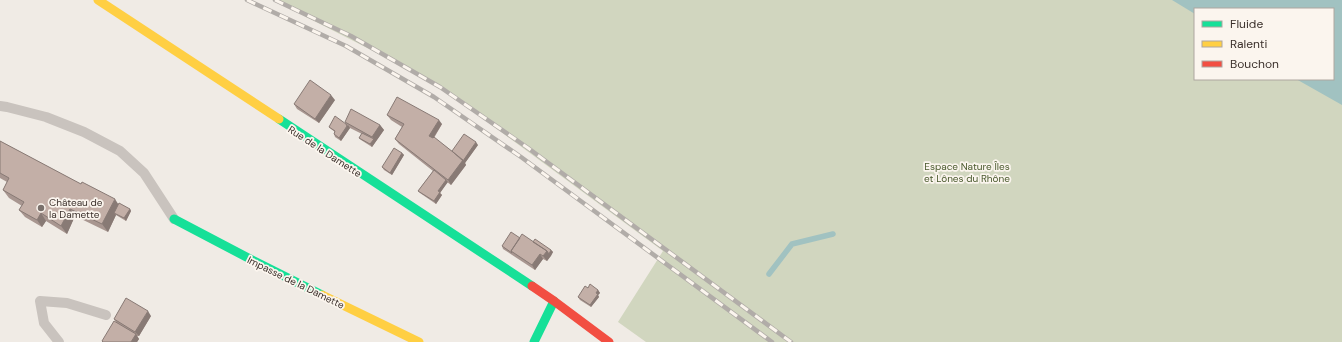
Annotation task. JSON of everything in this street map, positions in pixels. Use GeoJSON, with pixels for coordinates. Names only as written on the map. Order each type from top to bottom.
{"type":"FeatureCollection","features":[{"type":"Feature","properties":{"kind":"main road","name":"Rue de la Damette"},"geometry":{"type":"LineString","coordinates":[[98,0],[554,301],[608,342]]}},
{"type":"Feature","properties":{"kind":"main road","name":"Impasse de la Damette"},"geometry":{"type":"LineString","coordinates":[[174,219],[254,261],[419,342]]}},
{"type":"Feature","properties":{"kind":"main road"},"geometry":{"type":"LineString","coordinates":[[534,342],[554,301]]}},
{"type":"Feature","properties":{"kind":"lane"},"geometry":{"type":"LineString","coordinates":[[0,106],[8,106],[46,117],[84,132],[120,151],[144,173],[174,219]]}},
{"type":"Feature","properties":{"kind":"lane"},"geometry":{"type":"LineString","coordinates":[[59,342],[44,323],[40,301],[67,303],[106,315]]}},
{"type":"Feature","properties":{"kind":"green space","name":"Espace Nature Îles et Lônes du Rhône"},"geometry":{"type":"Polygon","coordinates":[[[273,0],[1342,0],[1342,342],[646,342],[618,322],[663,251],[432,81],[273,0]]]}},
{"type":"Feature","properties":{"kind":"water"},"geometry":{"type":"Polygon","coordinates":[[[1172,0],[1342,0],[1342,105],[1298,80],[1334,80],[1334,8],[1194,8],[1194,13],[1172,0]]]}},
{"type":"Feature","properties":{"kind":"building"},"geometry":{"type":"Polygon","coordinates":[[[310,80],[331,95],[315,119],[294,104],[310,80]]]}},
{"type":"Feature","properties":{"kind":"building"},"geometry":{"type":"Polygon","coordinates":[[[397,97],[439,120],[429,136],[434,137],[463,160],[448,180],[395,139],[404,124],[387,115],[397,97]]]}},
{"type":"Feature","properties":{"kind":"building"},"geometry":{"type":"Polygon","coordinates":[[[351,109],[380,125],[372,137],[345,122],[351,109]]]}},
{"type":"Feature","properties":{"kind":"building"},"geometry":{"type":"Polygon","coordinates":[[[335,116],[347,126],[339,138],[334,134],[335,131],[329,127],[335,116]]]}},
{"type":"Feature","properties":{"kind":"building"},"geometry":{"type":"Polygon","coordinates":[[[362,133],[374,139],[370,144],[359,138],[362,133]]]}},
{"type":"Feature","properties":{"kind":"building"},"geometry":{"type":"Polygon","coordinates":[[[464,134],[476,142],[463,161],[452,151],[464,134]]]}},
{"type":"Feature","properties":{"kind":"building"},"geometry":{"type":"Polygon","coordinates":[[[0,141],[81,184],[82,182],[115,199],[102,224],[70,209],[61,226],[41,213],[37,220],[19,210],[24,202],[3,190],[9,178],[0,173],[0,141]]]}},
{"type":"Feature","properties":{"kind":"building"},"geometry":{"type":"Polygon","coordinates":[[[394,148],[402,153],[390,173],[382,167],[394,148]]]}},
{"type":"Feature","properties":{"kind":"building"},"geometry":{"type":"Polygon","coordinates":[[[434,170],[446,180],[438,191],[440,192],[434,201],[418,191],[434,170]]]}},
{"type":"Feature","properties":{"kind":"building"},"geometry":{"type":"Polygon","coordinates":[[[119,203],[130,209],[124,218],[114,213],[119,203]]]}},
{"type":"Feature","properties":{"kind":"building"},"geometry":{"type":"Polygon","coordinates":[[[511,232],[520,238],[511,251],[512,253],[502,246],[511,232]]]}},
{"type":"Feature","properties":{"kind":"building"},"geometry":{"type":"Polygon","coordinates":[[[522,234],[547,251],[543,256],[540,254],[532,265],[511,251],[522,234]]]}},
{"type":"Feature","properties":{"kind":"building"},"geometry":{"type":"Polygon","coordinates":[[[535,239],[551,250],[549,254],[533,242],[535,239]]]}},
{"type":"Feature","properties":{"kind":"building"},"geometry":{"type":"Polygon","coordinates":[[[590,284],[598,290],[596,293],[598,294],[590,305],[578,297],[585,286],[588,288],[590,284]]]}},
{"type":"Feature","properties":{"kind":"building"},"geometry":{"type":"Polygon","coordinates":[[[126,298],[148,311],[135,332],[114,319],[126,298]]]}},
{"type":"Feature","properties":{"kind":"building"},"geometry":{"type":"Polygon","coordinates":[[[114,321],[136,334],[131,342],[102,341],[114,321]]]}},
{"type":"Feature","properties":{"kind":"waterway"},"geometry":{"type":"LineString","coordinates":[[769,274],[792,244],[833,234]]}},
{"type":"Feature","properties":{"kind":"railway"},"geometry":{"type":"LineString","coordinates":[[247,0],[346,46],[434,97],[521,157],[772,342]]}},
{"type":"Feature","properties":{"kind":"railway"},"geometry":{"type":"LineString","coordinates":[[275,0],[351,36],[440,87],[528,148],[791,342]]}},
{"type":"Feature","properties":{"kind":"traffic: fast"},"geometry":{"type":"LineString","coordinates":[[279,119],[532,286]]}},
{"type":"Feature","properties":{"kind":"traffic: fast"},"geometry":{"type":"LineString","coordinates":[[174,219],[322,295]]}},
{"type":"Feature","properties":{"kind":"traffic: fast"},"geometry":{"type":"LineString","coordinates":[[534,342],[554,301]]}},
{"type":"Feature","properties":{"kind":"traffic: slow"},"geometry":{"type":"LineString","coordinates":[[98,0],[279,119]]}},
{"type":"Feature","properties":{"kind":"traffic: slow"},"geometry":{"type":"LineString","coordinates":[[322,295],[419,342]]}},
{"type":"Feature","properties":{"kind":"traffic: jam"},"geometry":{"type":"LineString","coordinates":[[532,286],[609,342]]}},
{"type":"Feature","properties":{"kind":"place","name":"Château de la Damette"},"geometry":{"type":"Point","coordinates":[41,208]}}]}
